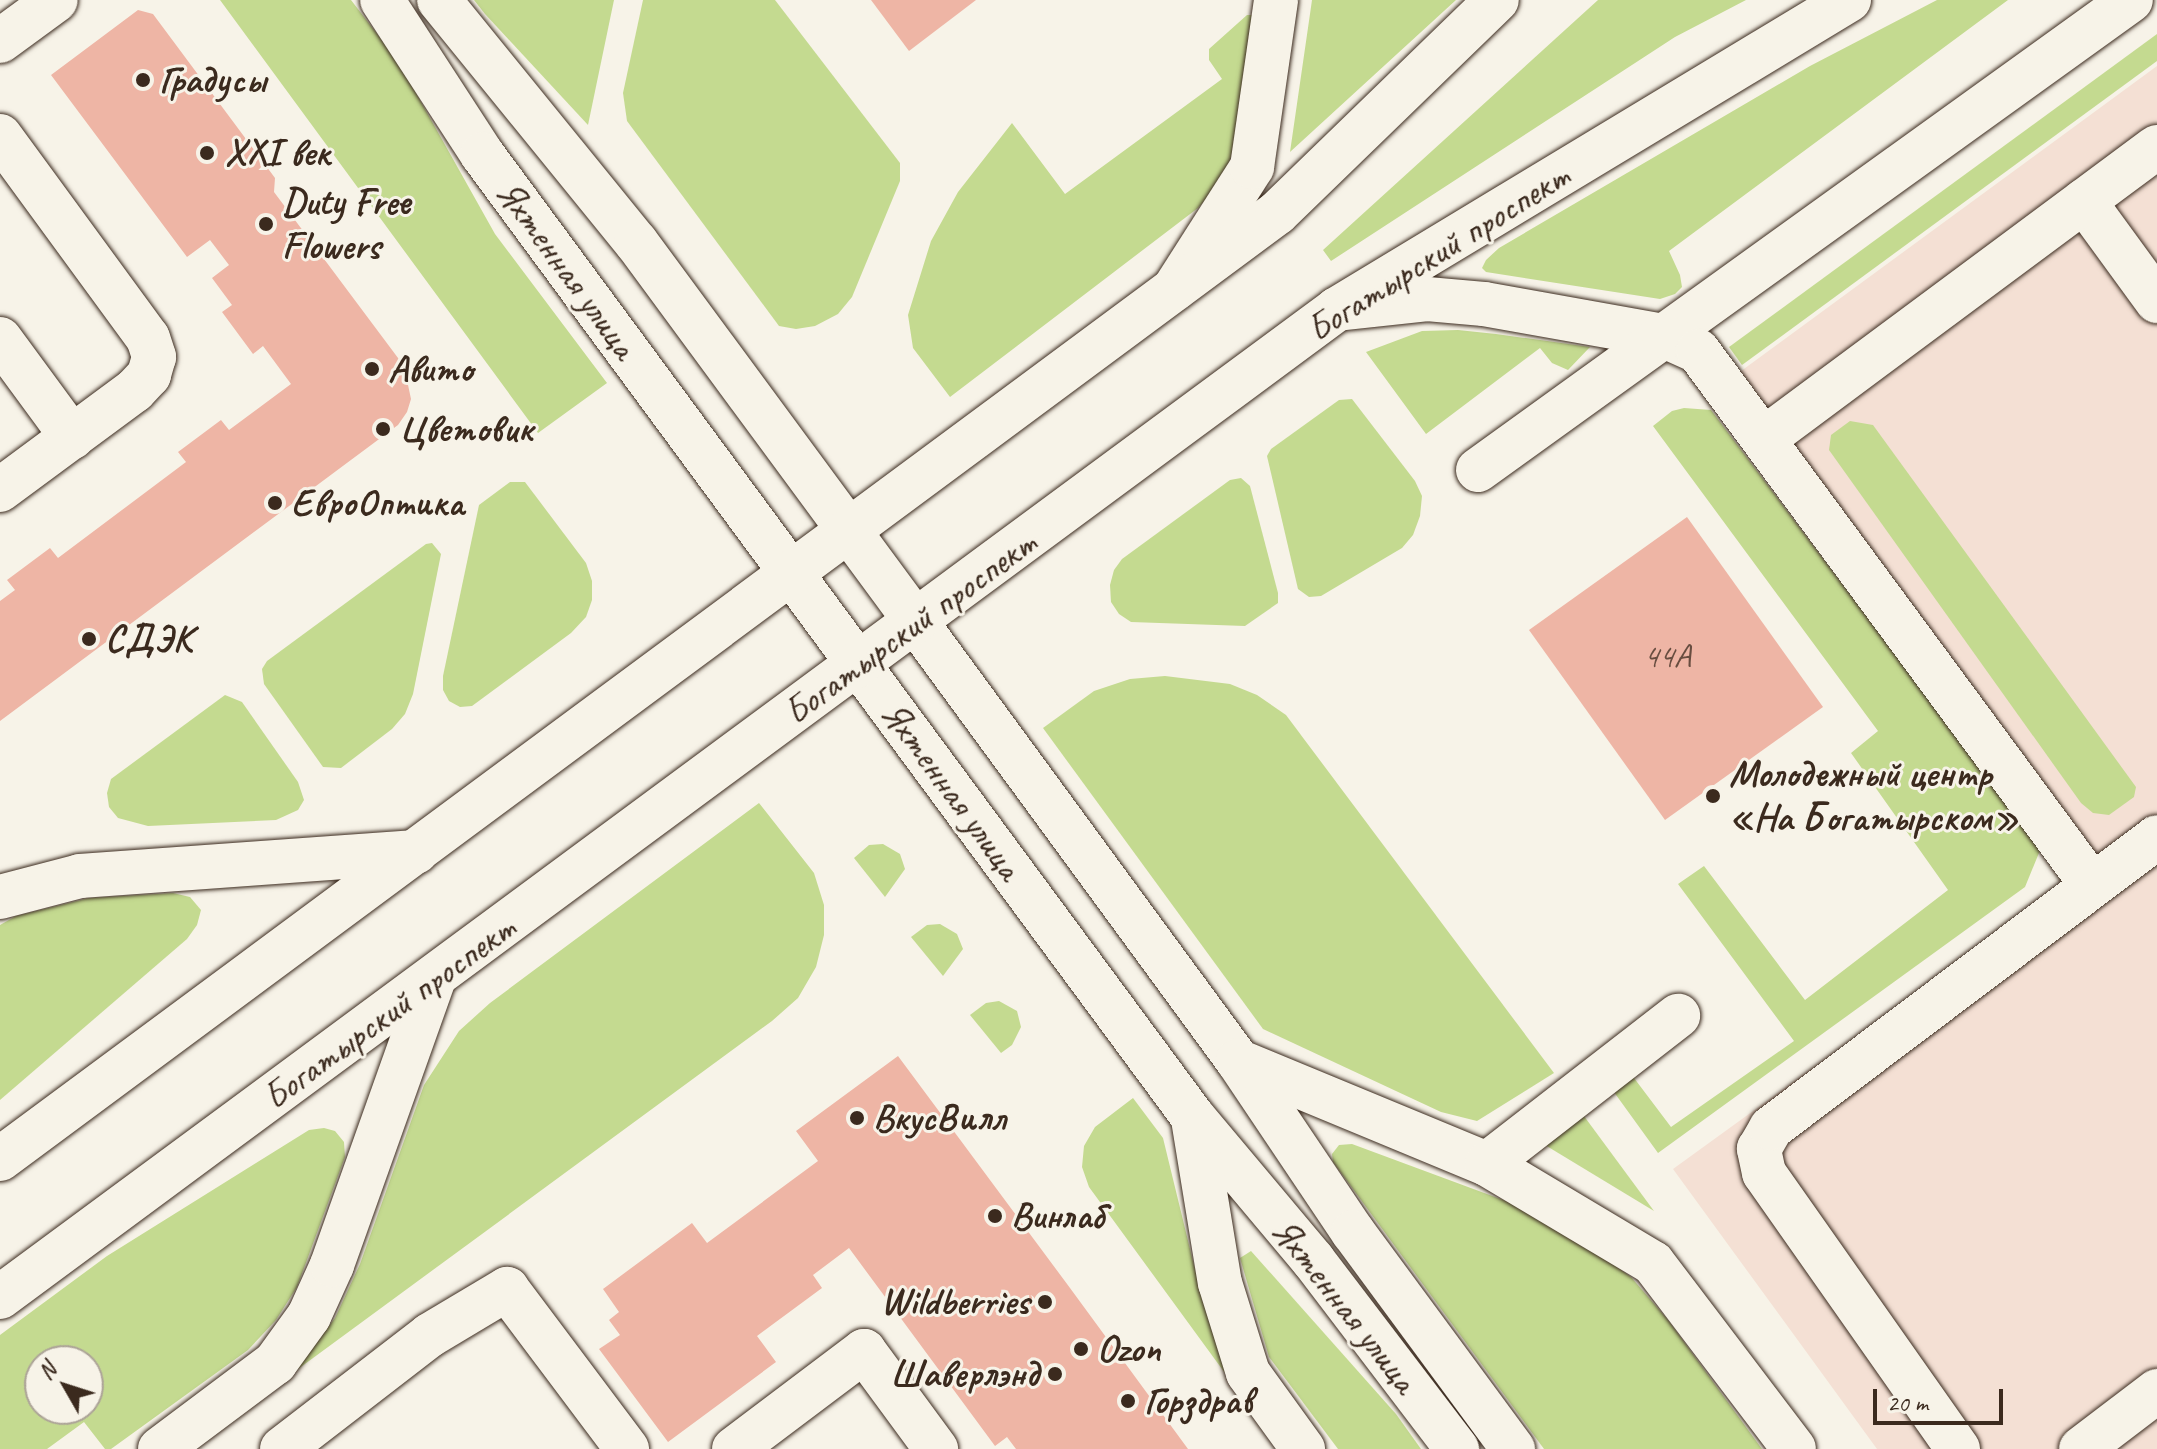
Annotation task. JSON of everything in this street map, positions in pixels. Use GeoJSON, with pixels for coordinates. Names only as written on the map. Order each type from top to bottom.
{"type":"FeatureCollection","features":[{"type":"Feature","properties":{"kind":"main road"},"geometry":{"type":"LineString","coordinates":[[0,41],[56,0]]}},
{"type":"Feature","properties":{"kind":"main road","name":"Яхтенная улица"},"geometry":{"type":"LineString","coordinates":[[382,0],[482,154],[1193,1117],[1313,1260],[1457,1449]]}},
{"type":"Feature","properties":{"kind":"main road","name":"Яхтенная улица"},"geometry":{"type":"LineString","coordinates":[[439,0],[636,242],[1238,1061],[1353,1232],[1513,1449]]}},
{"type":"Feature","properties":{"kind":"main road"},"geometry":{"type":"LineString","coordinates":[[1173,290],[1252,167],[1276,0]]}},
{"type":"Feature","properties":{"kind":"main road"},"geometry":{"type":"LineString","coordinates":[[0,1159],[1277,213],[1497,0]]}},
{"type":"Feature","properties":{"kind":"main road","name":"Богатырский проспект"},"geometry":{"type":"LineString","coordinates":[[0,1297],[1337,309],[1849,0]]}},
{"type":"Feature","properties":{"kind":"main road"},"geometry":{"type":"LineString","coordinates":[[1478,470],[2131,0]]}},
{"type":"Feature","properties":{"kind":"main road"},"geometry":{"type":"LineString","coordinates":[[0,136],[148,338],[154,357],[149,375],[135,390],[0,490]]}},
{"type":"Feature","properties":{"kind":"main road"},"geometry":{"type":"LineString","coordinates":[[1765,438],[2157,147]]}},
{"type":"Feature","properties":{"kind":"main road"},"geometry":{"type":"LineString","coordinates":[[2084,201],[2157,301]]}},
{"type":"Feature","properties":{"kind":"main road"},"geometry":{"type":"LineString","coordinates":[[1337,309],[1427,299],[1484,304],[1664,336],[1698,351],[2092,885]]}},
{"type":"Feature","properties":{"kind":"main road"},"geometry":{"type":"LineString","coordinates":[[0,339],[72,437]]}},
{"type":"Feature","properties":{"kind":"main road"},"geometry":{"type":"LineString","coordinates":[[1958,1449],[1764,1173],[1759,1149],[1771,1128],[2157,837]]}},
{"type":"Feature","properties":{"kind":"main road"},"geometry":{"type":"LineString","coordinates":[[0,897],[80,876],[416,852]]}},
{"type":"Feature","properties":{"kind":"main road"},"geometry":{"type":"LineString","coordinates":[[170,1446],[275,1363],[309,1316],[332,1265],[434,979]]}},
{"type":"Feature","properties":{"kind":"main road"},"geometry":{"type":"LineString","coordinates":[[1487,1164],[1678,1016]]}},
{"type":"Feature","properties":{"kind":"main road"},"geometry":{"type":"LineString","coordinates":[[1238,1061],[1487,1164],[1653,1263],[1794,1449]]}},
{"type":"Feature","properties":{"kind":"main road"},"geometry":{"type":"LineString","coordinates":[[1193,1117],[1220,1283],[1248,1373],[1303,1449]]}},
{"type":"Feature","properties":{"kind":"main road"},"geometry":{"type":"LineString","coordinates":[[282,1449],[430,1335],[507,1289],[627,1449]]}},
{"type":"Feature","properties":{"kind":"main road"},"geometry":{"type":"LineString","coordinates":[[734,1449],[864,1351],[936,1449]]}},
{"type":"Feature","properties":{"kind":"main road"},"geometry":{"type":"LineString","coordinates":[[2081,1449],[2157,1391]]}},
{"type":"Feature","properties":{"kind":"shaded area"},"geometry":{"type":"Polygon","coordinates":[[[2157,66],[2157,1449],[1877,1449],[1673,1169],[2072,880],[1707,396],[2157,66]]]}},
{"type":"Feature","properties":{"kind":"green space"},"geometry":{"type":"Polygon","coordinates":[[[220,0],[351,0],[398,61],[495,234],[607,383],[538,433],[220,0]]]}},
{"type":"Feature","properties":{"kind":"green space"},"geometry":{"type":"Polygon","coordinates":[[[474,0],[614,0],[588,125],[485,14],[474,0]]]}},
{"type":"Feature","properties":{"kind":"green space"},"geometry":{"type":"Polygon","coordinates":[[[643,0],[775,0],[900,163],[900,181],[852,297],[838,314],[815,326],[796,329],[779,326],[627,121],[623,93],[643,0]]]}},
{"type":"Feature","properties":{"kind":"green space"},"geometry":{"type":"Polygon","coordinates":[[[1312,0],[1456,0],[1290,152],[1310,14],[1312,0]]]}},
{"type":"Feature","properties":{"kind":"green space"},"geometry":{"type":"Polygon","coordinates":[[[1598,0],[1746,0],[1675,37],[1331,261],[1323,250],[1598,0]]]}},
{"type":"Feature","properties":{"kind":"green space"},"geometry":{"type":"Polygon","coordinates":[[[1937,0],[2008,0],[1669,251],[1682,287],[1675,294],[1660,299],[1486,272],[1482,268],[1499,248],[1810,66],[1937,0]]]}},
{"type":"Feature","properties":{"kind":"green space"},"geometry":{"type":"Polygon","coordinates":[[[1247,15],[1252,15],[1239,128],[1229,163],[1214,190],[1198,208],[950,397],[913,348],[908,315],[931,241],[958,192],[1012,123],[1065,194],[1222,79],[1209,60],[1209,49],[1247,15]]]}},
{"type":"Feature","properties":{"kind":"green space"},"geometry":{"type":"Polygon","coordinates":[[[2157,34],[2157,61],[1742,365],[1729,347],[2157,34]]]}},
{"type":"Feature","properties":{"kind":"green space"},"geometry":{"type":"Polygon","coordinates":[[[1458,330],[1590,347],[1568,370],[1552,363],[1540,348],[1426,434],[1366,352],[1422,331],[1458,330]]]}},
{"type":"Feature","properties":{"kind":"green space"},"geometry":{"type":"Polygon","coordinates":[[[1352,399],[1415,481],[1422,496],[1420,516],[1413,535],[1402,548],[1321,596],[1309,597],[1298,589],[1267,456],[1271,449],[1339,400],[1352,399]]]}},
{"type":"Feature","properties":{"kind":"green space"},"geometry":{"type":"Polygon","coordinates":[[[1684,408],[1711,410],[2041,848],[2025,887],[1658,1153],[1611,1088],[1631,1074],[1671,1127],[1794,1041],[1678,884],[1704,866],[1805,1000],[1948,890],[1851,753],[1878,731],[1653,426],[1672,411],[1684,408]]]}},
{"type":"Feature","properties":{"kind":"green space"},"geometry":{"type":"Polygon","coordinates":[[[1850,421],[1873,425],[2136,787],[2134,797],[2109,815],[2093,813],[2081,803],[1829,450],[1831,435],[1850,421]]]}},
{"type":"Feature","properties":{"kind":"green space"},"geometry":{"type":"Polygon","coordinates":[[[1241,478],[1250,486],[1278,603],[1245,626],[1131,622],[1119,614],[1111,602],[1110,585],[1114,570],[1122,559],[1230,480],[1241,478]]]}},
{"type":"Feature","properties":{"kind":"green space"},"geometry":{"type":"Polygon","coordinates":[[[510,482],[525,482],[586,563],[592,581],[592,600],[586,617],[571,633],[472,706],[460,707],[449,701],[443,690],[443,676],[479,505],[510,482]]]}},
{"type":"Feature","properties":{"kind":"green space"},"geometry":{"type":"Polygon","coordinates":[[[432,543],[441,554],[413,694],[405,714],[392,729],[341,768],[323,767],[264,684],[262,669],[267,661],[426,544],[432,543]]]}},
{"type":"Feature","properties":{"kind":"green space"},"geometry":{"type":"Polygon","coordinates":[[[1165,676],[1230,684],[1257,695],[1286,715],[1554,1073],[1477,1121],[1441,1112],[1263,1029],[1043,728],[1094,691],[1130,679],[1165,676]]]}},
{"type":"Feature","properties":{"kind":"green space"},"geometry":{"type":"Polygon","coordinates":[[[225,695],[242,702],[298,782],[304,800],[298,810],[276,820],[148,826],[118,818],[109,807],[107,793],[111,779],[225,695]]]}},
{"type":"Feature","properties":{"kind":"green space"},"geometry":{"type":"Polygon","coordinates":[[[759,803],[814,873],[824,905],[824,935],[816,967],[798,998],[772,1021],[294,1372],[335,1318],[360,1264],[424,1085],[459,1031],[490,1003],[759,803]]]}},
{"type":"Feature","properties":{"kind":"green space"},"geometry":{"type":"Polygon","coordinates":[[[883,844],[900,854],[905,869],[885,897],[854,858],[869,845],[883,844]]]}},
{"type":"Feature","properties":{"kind":"green space"},"geometry":{"type":"Polygon","coordinates":[[[173,893],[190,897],[201,910],[197,925],[187,939],[0,1100],[0,925],[16,916],[89,898],[173,893]]]}},
{"type":"Feature","properties":{"kind":"green space"},"geometry":{"type":"Polygon","coordinates":[[[940,924],[957,934],[963,949],[943,976],[911,937],[927,925],[940,924]]]}},
{"type":"Feature","properties":{"kind":"green space"},"geometry":{"type":"Polygon","coordinates":[[[999,1001],[1017,1011],[1021,1027],[1012,1045],[1001,1053],[970,1015],[986,1003],[999,1001]]]}},
{"type":"Feature","properties":{"kind":"green space"},"geometry":{"type":"Polygon","coordinates":[[[1133,1098],[1163,1138],[1200,1290],[1230,1380],[1089,1187],[1082,1167],[1084,1146],[1095,1127],[1133,1098]]]}},
{"type":"Feature","properties":{"kind":"green space"},"geometry":{"type":"Polygon","coordinates":[[[1581,1112],[1654,1211],[1545,1145],[1581,1112]]]}},
{"type":"Feature","properties":{"kind":"green space"},"geometry":{"type":"Polygon","coordinates":[[[324,1128],[335,1131],[344,1142],[345,1157],[297,1287],[276,1320],[248,1350],[111,1449],[105,1449],[86,1425],[104,1425],[104,1345],[24,1345],[24,1425],[80,1425],[47,1449],[0,1449],[0,1335],[107,1256],[309,1130],[324,1128]]]}},
{"type":"Feature","properties":{"kind":"green space"},"geometry":{"type":"Polygon","coordinates":[[[1352,1144],[1522,1207],[1579,1240],[1631,1277],[1668,1320],[1762,1449],[1544,1449],[1333,1162],[1332,1154],[1339,1145],[1352,1144]]]}},
{"type":"Feature","properties":{"kind":"green space"},"geometry":{"type":"Polygon","coordinates":[[[1251,1251],[1396,1414],[1421,1449],[1338,1449],[1269,1357],[1240,1258],[1251,1251]]]}},
{"type":"Feature","properties":{"kind":"building"},"geometry":{"type":"Polygon","coordinates":[[[871,0],[976,0],[909,51],[871,0]]]}},
{"type":"Feature","properties":{"kind":"building"},"geometry":{"type":"Polygon","coordinates":[[[138,10],[153,14],[275,178],[274,192],[404,366],[411,399],[398,425],[0,721],[0,601],[15,590],[7,580],[50,548],[58,558],[186,462],[178,452],[221,420],[229,430],[291,384],[263,346],[253,354],[222,312],[232,305],[212,278],[229,265],[210,240],[187,257],[51,75],[138,10]]]}},
{"type":"Feature","properties":{"kind":"building"},"geometry":{"type":"Polygon","coordinates":[[[1687,517],[1823,707],[1665,820],[1529,630],[1687,517]]]}},
{"type":"Feature","properties":{"kind":"building"},"geometry":{"type":"Polygon","coordinates":[[[898,1056],[1188,1449],[1016,1449],[1007,1437],[995,1446],[849,1248],[813,1275],[822,1288],[757,1336],[776,1362],[668,1442],[599,1349],[620,1335],[609,1320],[619,1312],[603,1289],[692,1223],[707,1243],[818,1161],[796,1131],[898,1056]]]}},
{"type":"Feature","properties":{"kind":"place","name":"Градусы"},"geometry":{"type":"Point","coordinates":[143,80]}},
{"type":"Feature","properties":{"kind":"place","name":"XXI век"},"geometry":{"type":"Point","coordinates":[207,153]}},
{"type":"Feature","properties":{"kind":"place","name":"Duty Free Flowers"},"geometry":{"type":"Point","coordinates":[266,224]}},
{"type":"Feature","properties":{"kind":"place","name":"Авито"},"geometry":{"type":"Point","coordinates":[372,369]}},
{"type":"Feature","properties":{"kind":"place","name":"Цветовик"},"geometry":{"type":"Point","coordinates":[383,429]}},
{"type":"Feature","properties":{"kind":"place","name":"ЕвроОптика"},"geometry":{"type":"Point","coordinates":[275,503]}},
{"type":"Feature","properties":{"kind":"place","name":"СДЭК"},"geometry":{"type":"Point","coordinates":[89,639]}},
{"type":"Feature","properties":{"kind":"place","name":"Молодежный центр «На Богатырском»"},"geometry":{"type":"Point","coordinates":[1713,796]}},
{"type":"Feature","properties":{"kind":"place","name":"ВкусВилл"},"geometry":{"type":"Point","coordinates":[857,1118]}},
{"type":"Feature","properties":{"kind":"place","name":"Винлаб"},"geometry":{"type":"Point","coordinates":[995,1216]}},
{"type":"Feature","properties":{"kind":"place","name":"Wildberries"},"geometry":{"type":"Point","coordinates":[1045,1302]}},
{"type":"Feature","properties":{"kind":"place","name":"Ozon"},"geometry":{"type":"Point","coordinates":[1081,1349]}},
{"type":"Feature","properties":{"kind":"place","name":"Шаверлэнд"},"geometry":{"type":"Point","coordinates":[1055,1374]}},
{"type":"Feature","properties":{"kind":"place","name":"Горздрав"},"geometry":{"type":"Point","coordinates":[1128,1401]}}]}
